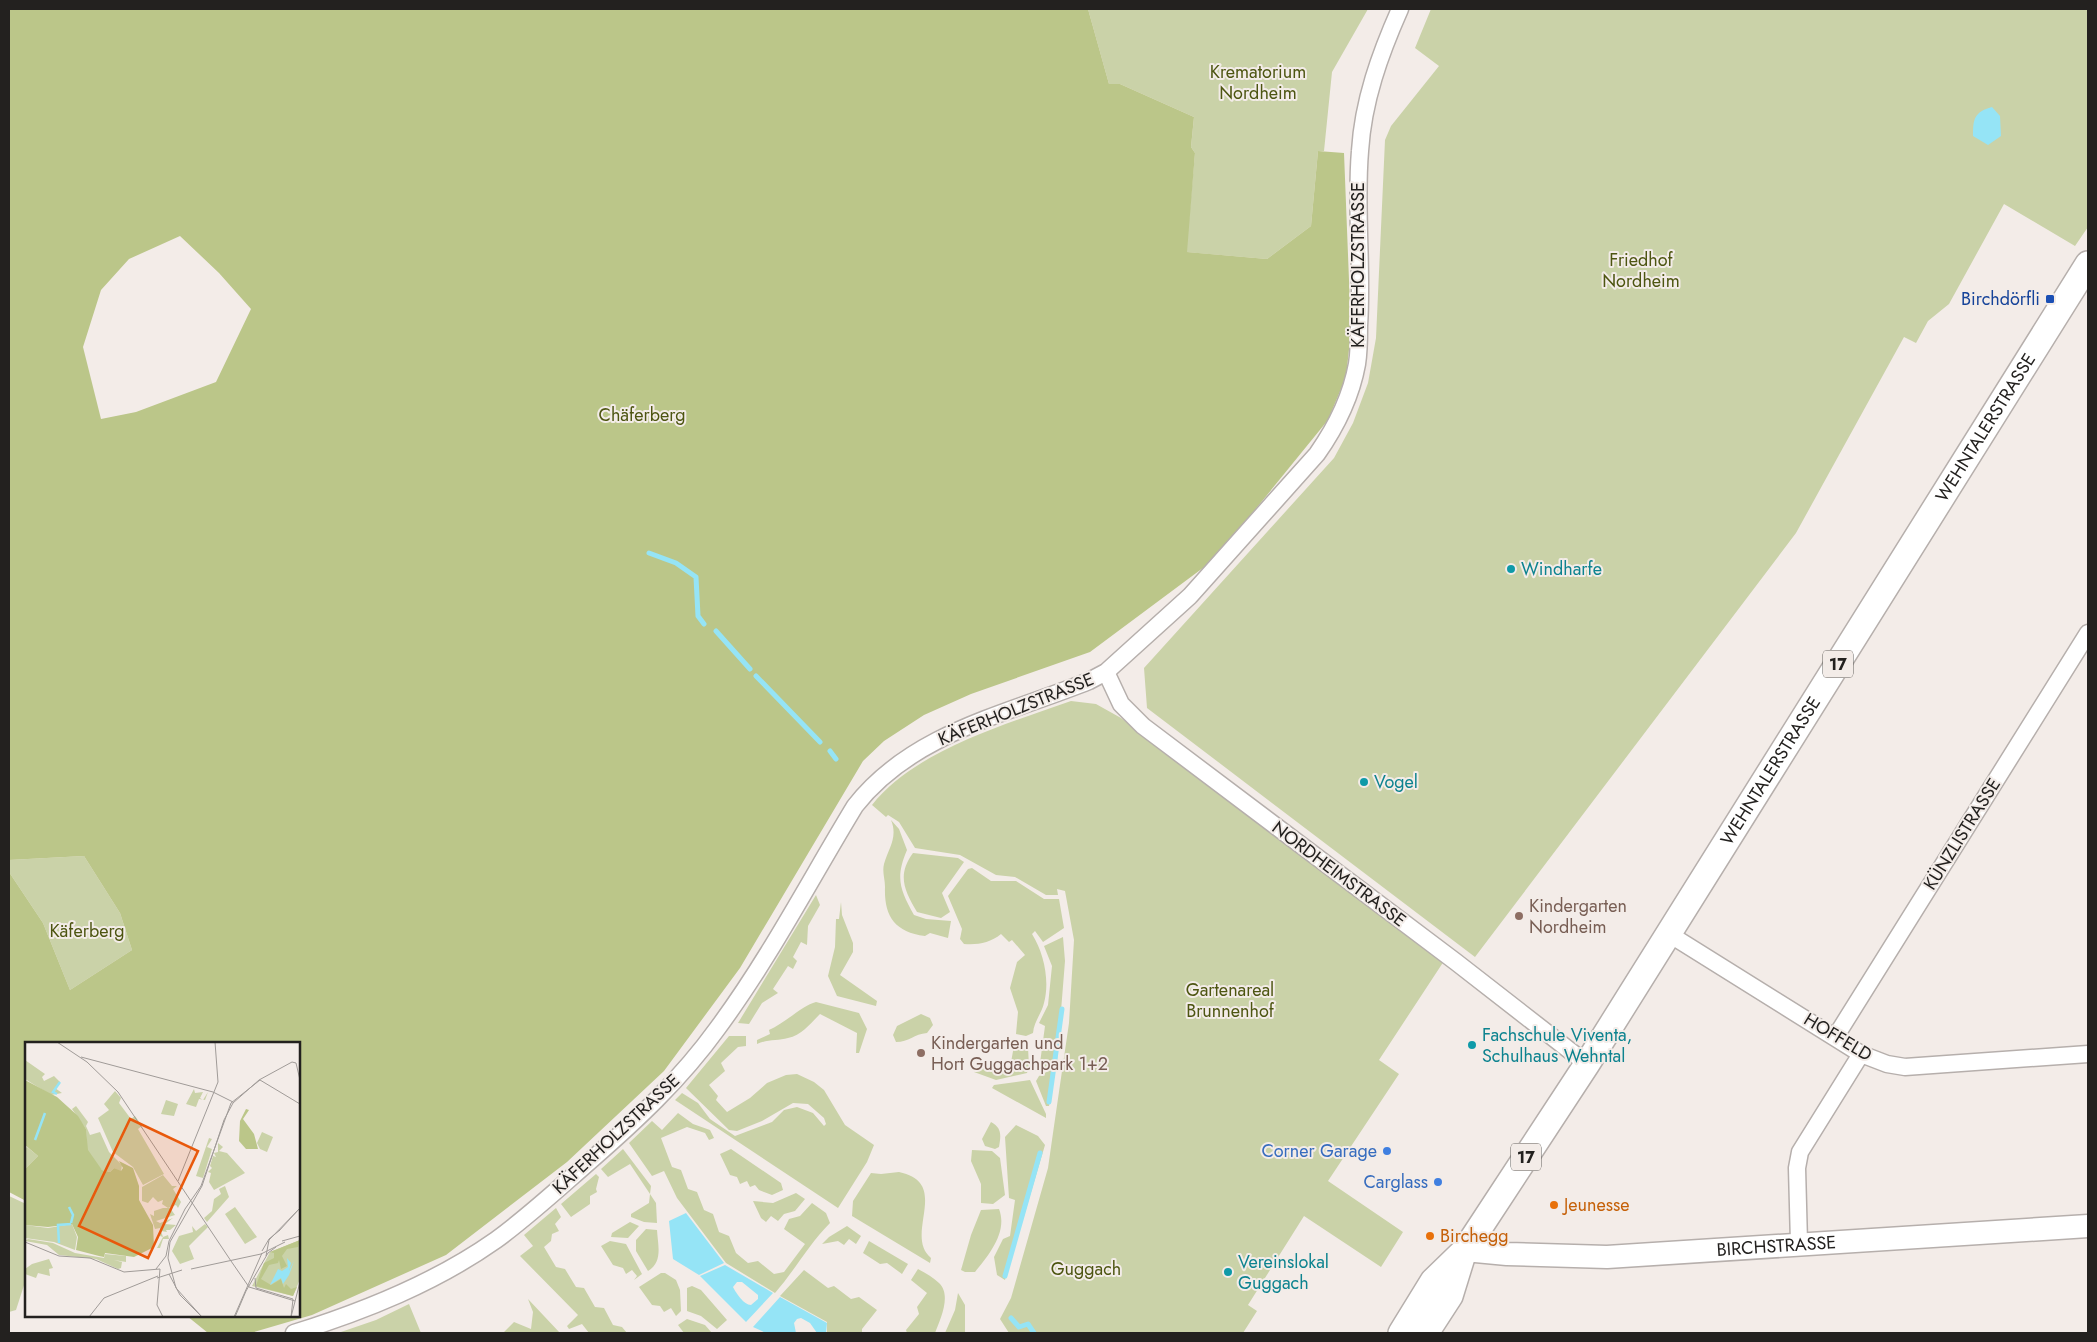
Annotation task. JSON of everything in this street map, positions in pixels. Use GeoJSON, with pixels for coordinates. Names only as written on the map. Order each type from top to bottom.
{"type":"FeatureCollection","features":[{"type":"Feature","properties":{"kind":"main road","name":"WEHNTALERSTRASSE"},"geometry":{"type":"LineString","coordinates":[[1401,1333],[1433,1281],[1465,1250],[1587,1064],[2088,264]]}},
{"type":"Feature","properties":{"kind":"main road","name":"BIRCHSTRASSE"},"geometry":{"type":"LineString","coordinates":[[1465,1250],[1507,1254],[1607,1256],[2088,1226]]}},
{"type":"Feature","properties":{"kind":"main road","name":"WEHNTALERSTRASSE"},"geometry":{"type":"LineString","coordinates":[[1426,1333],[1450,1296],[1465,1250]]}},
{"type":"Feature","properties":{"kind":"street","name":"KÄFERHOLZSTRASSE"},"geometry":{"type":"LineString","coordinates":[[294,1333],[402,1294],[462,1261],[495,1240],[534,1210],[609,1144],[677,1079],[716,1031],[748,985],[855,806],[868,790],[910,756],[959,725],[1080,685],[1106,672],[1164,621],[1221,564],[1317,454],[1332,434],[1345,407],[1357,364],[1360,318],[1360,150],[1367,99],[1381,52],[1400,9]]}},
{"type":"Feature","properties":{"kind":"street","name":"KÜNZLISTRASSE"},"geometry":{"type":"LineString","coordinates":[[1836,1036],[2088,633]]}},
{"type":"Feature","properties":{"kind":"street","name":"NORDHEIMSTRASSE"},"geometry":{"type":"LineString","coordinates":[[1106,672],[1121,704],[1143,726],[1456,962],[1587,1064]]}},
{"type":"Feature","properties":{"kind":"street","name":"HOFFELD"},"geometry":{"type":"LineString","coordinates":[[1669,934],[1836,1036],[1861,1054],[1887,1064],[1905,1067],[2088,1054]]}},
{"type":"Feature","properties":{"kind":"street"},"geometry":{"type":"LineString","coordinates":[[1799,1243],[1797,1168],[1800,1152],[1861,1054]]}},
{"type":"Feature","properties":{"kind":"green space","name":"Chäferberg"},"geometry":{"type":"Polygon","coordinates":[[[9,9],[1088,9],[1109,84],[1120,84],[1194,117],[1191,147],[1195,153],[1187,252],[1267,259],[1311,226],[1318,151],[1344,153],[1351,331],[1346,377],[1328,420],[1215,559],[1090,652],[971,694],[924,715],[884,741],[863,761],[740,968],[664,1071],[567,1162],[446,1255],[312,1315],[251,1333],[208,1333],[188,1317],[300,1317],[300,1042],[25,1042],[25,1200],[9,1192],[9,872],[43,923],[70,990],[132,950],[120,913],[84,856],[9,860],[9,9]],[[180,236],[129,259],[101,290],[83,347],[101,419],[136,412],[216,382],[251,309],[219,273],[180,236]]]}},
{"type":"Feature","properties":{"kind":"green space","name":"Krematorium Nordheim"},"geometry":{"type":"Polygon","coordinates":[[[1088,9],[1368,9],[1332,72],[1324,151],[1318,151],[1311,226],[1267,259],[1186,252],[1195,153],[1191,147],[1194,117],[1120,84],[1109,84],[1088,9]]]}},
{"type":"Feature","properties":{"kind":"green space","name":"Friedhof Nordheim"},"geometry":{"type":"Polygon","coordinates":[[[1431,9],[2088,9],[2088,227],[2075,246],[2004,204],[1949,304],[1928,321],[1916,343],[1904,337],[1796,533],[1475,957],[1147,708],[1144,668],[1334,458],[1353,423],[1368,383],[1376,338],[1385,140],[1391,126],[1439,66],[1415,48],[1431,9]]]}},
{"type":"Feature","properties":{"kind":"green space","name":"Gartenareal Brunnenhof"},"geometry":{"type":"Polygon","coordinates":[[[1071,701],[1096,704],[1121,718],[1444,961],[1379,1060],[1399,1074],[1328,1181],[1403,1232],[1381,1267],[1304,1216],[1248,1305],[1257,1311],[1243,1333],[1009,1333],[1000,1319],[1011,1298],[1048,1168],[1069,1023],[1074,940],[1065,891],[1057,889],[1058,895],[1046,895],[1015,877],[996,875],[960,855],[915,848],[899,822],[888,815],[886,817],[872,805],[890,786],[912,769],[937,754],[991,730],[1071,701]]]}},
{"type":"Feature","properties":{"kind":"green space"},"geometry":{"type":"Polygon","coordinates":[[[891,820],[899,829],[907,850],[900,876],[905,898],[914,915],[926,919],[951,921],[948,938],[930,933],[925,936],[906,931],[893,921],[889,914],[886,906],[883,870],[894,832],[891,820]]]}},
{"type":"Feature","properties":{"kind":"green space"},"geometry":{"type":"Polygon","coordinates":[[[913,853],[958,858],[964,862],[942,893],[950,912],[941,918],[917,912],[909,897],[904,876],[905,868],[913,853]]]}},
{"type":"Feature","properties":{"kind":"green space","name":"Käferberg"},"geometry":{"type":"Polygon","coordinates":[[[84,856],[120,913],[132,950],[70,990],[43,923],[9,872],[9,860],[84,856]]]}},
{"type":"Feature","properties":{"kind":"green space"},"geometry":{"type":"Polygon","coordinates":[[[972,868],[991,881],[1016,881],[1044,899],[1059,899],[1064,928],[1043,942],[1035,931],[1032,934],[1043,958],[1046,994],[1033,1033],[1026,1036],[1016,1034],[1018,1012],[1010,988],[1017,962],[1025,955],[1012,940],[1009,942],[1001,934],[979,944],[964,944],[960,939],[962,929],[948,896],[968,869],[972,868]]]}},
{"type":"Feature","properties":{"kind":"green space"},"geometry":{"type":"Polygon","coordinates":[[[816,895],[820,905],[808,926],[807,945],[801,942],[793,957],[797,961],[793,969],[788,966],[773,989],[778,993],[762,1003],[749,1024],[738,1023],[816,895]]]}},
{"type":"Feature","properties":{"kind":"green space"},"geometry":{"type":"Polygon","coordinates":[[[841,902],[842,915],[853,943],[853,952],[840,975],[877,1001],[876,1006],[837,996],[828,976],[835,947],[836,919],[839,919],[841,902]]]}},
{"type":"Feature","properties":{"kind":"green space"},"geometry":{"type":"Polygon","coordinates":[[[1063,937],[1065,961],[1057,1061],[1037,1071],[1034,1070],[1034,1063],[1040,1063],[1045,1026],[1039,1023],[1048,1005],[1052,966],[1044,946],[1063,937]]]}},
{"type":"Feature","properties":{"kind":"green space"},"geometry":{"type":"Polygon","coordinates":[[[816,1002],[859,1013],[867,1029],[859,1053],[856,1053],[857,1033],[820,1014],[806,1029],[793,1037],[757,1044],[757,1040],[770,1034],[769,1030],[816,1002]]]}},
{"type":"Feature","properties":{"kind":"green space"},"geometry":{"type":"Polygon","coordinates":[[[921,1014],[930,1018],[933,1025],[927,1033],[896,1042],[893,1035],[897,1026],[921,1014]]]}},
{"type":"Feature","properties":{"kind":"green space"},"geometry":{"type":"Polygon","coordinates":[[[729,1036],[746,1036],[746,1046],[738,1047],[721,1063],[725,1071],[709,1085],[718,1096],[716,1100],[727,1112],[750,1098],[767,1083],[786,1075],[797,1074],[814,1082],[824,1090],[845,1125],[874,1145],[867,1162],[838,1208],[675,1100],[682,1093],[698,1103],[710,1119],[735,1136],[772,1122],[784,1110],[797,1107],[813,1113],[824,1126],[826,1124],[824,1118],[808,1104],[793,1103],[762,1121],[737,1131],[729,1130],[686,1088],[729,1036]]]}},
{"type":"Feature","properties":{"kind":"green space"},"geometry":{"type":"Polygon","coordinates":[[[1015,1040],[1028,1047],[1029,1067],[1027,1073],[996,1080],[974,1072],[975,1066],[1010,1068],[1015,1040]]]}},
{"type":"Feature","properties":{"kind":"green space"},"geometry":{"type":"Polygon","coordinates":[[[1056,1067],[1049,1106],[1046,1106],[1036,1081],[1039,1076],[1056,1067]]]}},
{"type":"Feature","properties":{"kind":"green space"},"geometry":{"type":"Polygon","coordinates":[[[1030,1080],[1046,1114],[1046,1118],[992,1088],[994,1085],[1030,1080]]]}},
{"type":"Feature","properties":{"kind":"green space"},"geometry":{"type":"Polygon","coordinates":[[[678,1113],[693,1124],[710,1130],[714,1138],[709,1140],[705,1133],[687,1127],[661,1138],[672,1167],[681,1170],[688,1189],[697,1192],[704,1210],[713,1214],[719,1232],[729,1236],[736,1253],[748,1263],[758,1261],[774,1274],[784,1272],[805,1244],[784,1229],[789,1219],[800,1216],[812,1203],[826,1213],[830,1223],[775,1293],[726,1263],[677,1198],[664,1171],[652,1176],[629,1143],[652,1121],[662,1130],[678,1113]]]}},
{"type":"Feature","properties":{"kind":"green space"},"geometry":{"type":"Polygon","coordinates":[[[991,1122],[1000,1132],[999,1147],[995,1149],[985,1146],[982,1139],[991,1122]]]}},
{"type":"Feature","properties":{"kind":"green space"},"geometry":{"type":"Polygon","coordinates":[[[1016,1125],[1038,1136],[1045,1145],[1005,1280],[997,1275],[994,1257],[1003,1239],[1010,1236],[1015,1200],[1009,1198],[1005,1137],[1016,1125]]]}},
{"type":"Feature","properties":{"kind":"green space"},"geometry":{"type":"Polygon","coordinates":[[[623,1149],[651,1186],[650,1194],[630,1164],[608,1177],[601,1169],[623,1149]]]}},
{"type":"Feature","properties":{"kind":"green space"},"geometry":{"type":"Polygon","coordinates":[[[731,1149],[781,1183],[783,1190],[772,1195],[759,1190],[755,1185],[750,1187],[747,1181],[740,1184],[737,1177],[730,1175],[720,1154],[731,1149]]]}},
{"type":"Feature","properties":{"kind":"green space"},"geometry":{"type":"Polygon","coordinates":[[[972,1150],[992,1151],[1000,1158],[1005,1195],[993,1204],[981,1203],[981,1184],[971,1161],[972,1150]]]}},
{"type":"Feature","properties":{"kind":"green space"},"geometry":{"type":"Polygon","coordinates":[[[899,1172],[914,1178],[922,1187],[925,1198],[922,1236],[924,1248],[931,1258],[930,1263],[852,1216],[853,1201],[871,1173],[899,1172]]]}},
{"type":"Feature","properties":{"kind":"green space"},"geometry":{"type":"Polygon","coordinates":[[[596,1174],[599,1177],[597,1192],[590,1196],[590,1204],[571,1217],[561,1204],[596,1174]]]}},
{"type":"Feature","properties":{"kind":"green space"},"geometry":{"type":"Polygon","coordinates":[[[796,1193],[805,1199],[795,1211],[784,1214],[778,1221],[771,1216],[766,1222],[761,1218],[753,1201],[773,1203],[796,1193]]]}},
{"type":"Feature","properties":{"kind":"green space"},"geometry":{"type":"Polygon","coordinates":[[[650,1194],[656,1203],[657,1223],[644,1222],[631,1217],[631,1214],[649,1203],[650,1194]]]}},
{"type":"Feature","properties":{"kind":"green space"},"geometry":{"type":"Polygon","coordinates":[[[9,1196],[25,1204],[25,1282],[16,1310],[9,1312],[9,1196]]]}},
{"type":"Feature","properties":{"kind":"green space"},"geometry":{"type":"Polygon","coordinates":[[[556,1208],[561,1217],[555,1224],[559,1231],[552,1234],[551,1241],[544,1247],[556,1267],[565,1269],[576,1287],[584,1288],[595,1307],[604,1308],[613,1325],[622,1327],[627,1333],[589,1333],[582,1324],[569,1329],[567,1326],[578,1315],[520,1256],[533,1246],[524,1235],[556,1208]]]}},
{"type":"Feature","properties":{"kind":"green space"},"geometry":{"type":"Polygon","coordinates":[[[999,1209],[1001,1226],[996,1243],[975,1272],[961,1270],[971,1235],[981,1210],[999,1209]]]}},
{"type":"Feature","properties":{"kind":"green space"},"geometry":{"type":"Polygon","coordinates":[[[630,1222],[639,1226],[628,1238],[611,1237],[612,1233],[630,1222]]]}},
{"type":"Feature","properties":{"kind":"green space"},"geometry":{"type":"Polygon","coordinates":[[[847,1226],[861,1236],[856,1244],[849,1239],[844,1245],[838,1241],[822,1244],[829,1237],[847,1226]]]}},
{"type":"Feature","properties":{"kind":"green space"},"geometry":{"type":"Polygon","coordinates":[[[646,1229],[657,1230],[659,1248],[656,1263],[648,1271],[636,1251],[636,1240],[646,1229]]]}},
{"type":"Feature","properties":{"kind":"green space"},"geometry":{"type":"Polygon","coordinates":[[[610,1241],[626,1244],[642,1274],[634,1280],[637,1276],[632,1270],[626,1274],[623,1268],[613,1265],[601,1246],[610,1241]]]}},
{"type":"Feature","properties":{"kind":"green space"},"geometry":{"type":"Polygon","coordinates":[[[869,1241],[908,1264],[902,1274],[887,1263],[880,1264],[863,1253],[869,1241]]]}},
{"type":"Feature","properties":{"kind":"green space"},"geometry":{"type":"Polygon","coordinates":[[[918,1269],[939,1283],[945,1294],[944,1308],[935,1333],[907,1333],[906,1330],[919,1314],[917,1307],[927,1293],[911,1280],[918,1269]]]}},
{"type":"Feature","properties":{"kind":"green space"},"geometry":{"type":"Polygon","coordinates":[[[804,1270],[828,1288],[834,1286],[851,1299],[859,1297],[877,1310],[862,1329],[862,1333],[827,1333],[827,1322],[780,1296],[804,1270]]]}},
{"type":"Feature","properties":{"kind":"green space"},"geometry":{"type":"Polygon","coordinates":[[[661,1273],[665,1273],[676,1280],[680,1290],[681,1311],[676,1316],[671,1308],[664,1312],[660,1306],[652,1305],[639,1287],[661,1273]]]}},
{"type":"Feature","properties":{"kind":"green space"},"geometry":{"type":"Polygon","coordinates":[[[692,1286],[701,1290],[727,1320],[717,1329],[701,1316],[687,1311],[687,1288],[692,1286]]]}},
{"type":"Feature","properties":{"kind":"green space"},"geometry":{"type":"Polygon","coordinates":[[[958,1293],[965,1305],[965,1333],[945,1333],[955,1310],[958,1293]]]}},
{"type":"Feature","properties":{"kind":"green space"},"geometry":{"type":"Polygon","coordinates":[[[528,1299],[560,1333],[503,1333],[514,1322],[531,1329],[533,1312],[528,1299]]]}},
{"type":"Feature","properties":{"kind":"green space"},"geometry":{"type":"Polygon","coordinates":[[[409,1304],[421,1333],[338,1333],[376,1320],[409,1304]]]}},
{"type":"Feature","properties":{"kind":"green space"},"geometry":{"type":"Polygon","coordinates":[[[687,1319],[705,1325],[712,1333],[684,1333],[678,1325],[687,1319]]]}},
{"type":"Feature","properties":{"kind":"water"},"geometry":{"type":"Polygon","coordinates":[[[1992,107],[2000,116],[2001,136],[1988,145],[1973,136],[1973,125],[1981,111],[1992,107]]]}},
{"type":"Feature","properties":{"kind":"water"},"geometry":{"type":"Polygon","coordinates":[[[686,1213],[724,1263],[699,1275],[673,1259],[669,1221],[686,1213]]]}},
{"type":"Feature","properties":{"kind":"water"},"geometry":{"type":"Polygon","coordinates":[[[725,1265],[773,1293],[746,1322],[700,1276],[725,1265]],[[737,1282],[733,1287],[743,1301],[751,1305],[758,1299],[758,1295],[742,1282],[737,1282]]]}},
{"type":"Feature","properties":{"kind":"water"},"geometry":{"type":"Polygon","coordinates":[[[780,1297],[827,1323],[826,1333],[817,1333],[810,1323],[801,1318],[797,1319],[794,1323],[796,1333],[766,1333],[753,1327],[780,1297]]]}},
{"type":"Feature","properties":{"kind":"waterway"},"geometry":{"type":"LineString","coordinates":[[649,553],[676,563],[696,577],[698,616],[704,624]]}},
{"type":"Feature","properties":{"kind":"waterway"},"geometry":{"type":"LineString","coordinates":[[716,631],[750,669]]}},
{"type":"Feature","properties":{"kind":"waterway"},"geometry":{"type":"LineString","coordinates":[[756,676],[820,742]]}},
{"type":"Feature","properties":{"kind":"waterway"},"geometry":{"type":"LineString","coordinates":[[830,751],[836,759]]}},
{"type":"Feature","properties":{"kind":"waterway"},"geometry":{"type":"LineString","coordinates":[[1049,1102],[1062,1009]]}},
{"type":"Feature","properties":{"kind":"waterway"},"geometry":{"type":"LineString","coordinates":[[1005,1276],[1040,1153]]}},
{"type":"Feature","properties":{"kind":"waterway"},"geometry":{"type":"LineString","coordinates":[[1011,1318],[1019,1327],[1028,1324],[1034,1333]]}},
{"type":"Feature","properties":{"kind":"place","name":"Birchdörfli"},"geometry":{"type":"Point","coordinates":[2050,299]}},
{"type":"Feature","properties":{"kind":"place","name":"Windharfe"},"geometry":{"type":"Point","coordinates":[1511,569]}},
{"type":"Feature","properties":{"kind":"place","name":"Vogel"},"geometry":{"type":"Point","coordinates":[1364,782]}},
{"type":"Feature","properties":{"kind":"place","name":"Kindergarten Nordheim"},"geometry":{"type":"Point","coordinates":[1519,916]}},
{"type":"Feature","properties":{"kind":"place","name":"Fachschule Viventa, Schulhaus Wehntal"},"geometry":{"type":"Point","coordinates":[1472,1045]}},
{"type":"Feature","properties":{"kind":"place","name":"Kindergarten und Hort Guggachpark 1+2"},"geometry":{"type":"Point","coordinates":[921,1053]}},
{"type":"Feature","properties":{"kind":"place","name":"Corner Garage"},"geometry":{"type":"Point","coordinates":[1387,1151]}},
{"type":"Feature","properties":{"kind":"place","name":"Carglass"},"geometry":{"type":"Point","coordinates":[1438,1182]}},
{"type":"Feature","properties":{"kind":"place","name":"Jeunesse"},"geometry":{"type":"Point","coordinates":[1554,1205]}},
{"type":"Feature","properties":{"kind":"place","name":"Birchegg"},"geometry":{"type":"Point","coordinates":[1430,1236]}},
{"type":"Feature","properties":{"kind":"place","name":"Vereinslokal Guggach"},"geometry":{"type":"Point","coordinates":[1228,1272]}},
{"type":"Feature","properties":{"kind":"park label","name":"Guggach"},"geometry":{"type":"Point","coordinates":[1086,1269]}}]}
